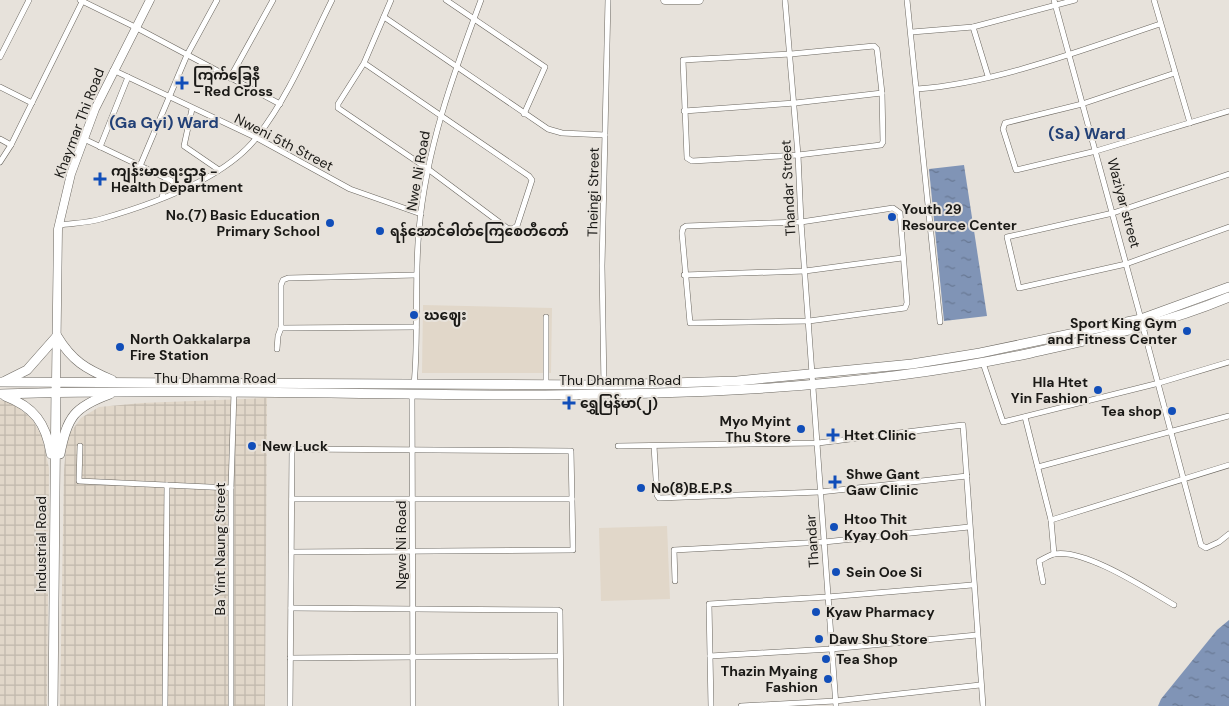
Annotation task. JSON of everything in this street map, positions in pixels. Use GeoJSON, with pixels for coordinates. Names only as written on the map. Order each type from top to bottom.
{"type":"FeatureCollection","features":[{"type":"Feature","properties":{"kind":"main road","name":"Khaymar Thi Road"},"geometry":{"type":"LineString","coordinates":[[56,382],[59,225],[71,174],[113,70],[150,0]]}},
{"type":"Feature","properties":{"kind":"main road"},"geometry":{"type":"LineString","coordinates":[[665,0],[699,0]]}},
{"type":"Feature","properties":{"kind":"main road","name":"Thu Dhamma Road"},"geometry":{"type":"LineString","coordinates":[[0,394],[116,387],[414,384],[604,385],[737,381],[812,375],[912,364],[1142,323],[1229,287]]}},
{"type":"Feature","properties":{"kind":"main road","name":"Thu Dhamma Road"},"geometry":{"type":"LineString","coordinates":[[0,382],[56,382],[116,387],[234,392],[412,395],[686,394],[812,385],[910,375],[983,363],[1142,323],[1229,297]]}},
{"type":"Feature","properties":{"kind":"main road"},"geometry":{"type":"LineString","coordinates":[[0,382],[27,370],[56,336],[67,353],[88,370],[116,387]]}},
{"type":"Feature","properties":{"kind":"main road","name":"Industrial Road"},"geometry":{"type":"LineString","coordinates":[[53,706],[56,382]]}},
{"type":"Feature","properties":{"kind":"main road"},"geometry":{"type":"LineString","coordinates":[[55,478],[64,434],[73,415],[87,402],[116,387]]}},
{"type":"Feature","properties":{"kind":"main road"},"geometry":{"type":"LineString","coordinates":[[0,394],[19,401],[36,416],[48,433],[55,478]]}},
{"type":"Feature","properties":{"kind":"street"},"geometry":{"type":"LineString","coordinates":[[0,57],[29,0]]}},
{"type":"Feature","properties":{"kind":"street"},"geometry":{"type":"LineString","coordinates":[[0,162],[11,145],[82,0],[280,104]]}},
{"type":"Feature","properties":{"kind":"street"},"geometry":{"type":"LineString","coordinates":[[140,166],[187,55],[217,0]]}},
{"type":"Feature","properties":{"kind":"street"},"geometry":{"type":"LineString","coordinates":[[230,78],[273,0]]}},
{"type":"Feature","properties":{"kind":"street"},"geometry":{"type":"LineString","coordinates":[[59,225],[99,220],[162,198],[219,170],[241,155],[257,138],[280,104],[332,0]]}},
{"type":"Feature","properties":{"kind":"street"},"geometry":{"type":"LineString","coordinates":[[364,63],[532,180],[517,226],[512,229],[507,228],[428,169],[338,108],[364,63],[390,0]]}},
{"type":"Feature","properties":{"kind":"street"},"geometry":{"type":"LineString","coordinates":[[446,0],[545,67],[524,114]]}},
{"type":"Feature","properties":{"kind":"street","name":"Nwe Ni Road"},"geometry":{"type":"LineString","coordinates":[[414,384],[416,275],[421,214],[428,169],[440,116],[456,65],[482,0]]}},
{"type":"Feature","properties":{"kind":"street","name":"Theingi Street"},"geometry":{"type":"LineString","coordinates":[[604,395],[602,266],[608,0]]}},
{"type":"Feature","properties":{"kind":"street","name":"Thandar Street"},"geometry":{"type":"LineString","coordinates":[[786,0],[795,103],[812,375]]}},
{"type":"Feature","properties":{"kind":"street"},"geometry":{"type":"LineString","coordinates":[[907,0],[912,32],[922,154],[940,322]]}},
{"type":"Feature","properties":{"kind":"street","name":"Waziyar street"},"geometry":{"type":"LineString","coordinates":[[1054,0],[1203,548],[1219,542],[1229,534]]}},
{"type":"Feature","properties":{"kind":"street"},"geometry":{"type":"LineString","coordinates":[[912,32],[973,27],[1055,7],[1075,0]]}},
{"type":"Feature","properties":{"kind":"street"},"geometry":{"type":"LineString","coordinates":[[1154,0],[1190,122]]}},
{"type":"Feature","properties":{"kind":"street"},"geometry":{"type":"LineString","coordinates":[[384,17],[548,129],[562,133],[606,135]]}},
{"type":"Feature","properties":{"kind":"street"},"geometry":{"type":"LineString","coordinates":[[917,89],[949,86],[988,76],[1070,54],[1160,24]]}},
{"type":"Feature","properties":{"kind":"street"},"geometry":{"type":"LineString","coordinates":[[973,27],[988,76]]}},
{"type":"Feature","properties":{"kind":"street"},"geometry":{"type":"LineString","coordinates":[[874,46],[877,48],[882,93],[883,142],[880,145],[798,155],[692,161],[687,158],[685,154],[682,62],[685,60],[791,54],[874,46]]}},
{"type":"Feature","properties":{"kind":"street","name":"Nweni 5th Street"},"geometry":{"type":"LineString","coordinates":[[113,70],[192,109],[257,138],[350,189],[421,214]]}},
{"type":"Feature","properties":{"kind":"street"},"geometry":{"type":"LineString","coordinates":[[1175,73],[1082,104],[1002,125],[1016,170],[1096,152],[1229,111]]}},
{"type":"Feature","properties":{"kind":"street"},"geometry":{"type":"LineString","coordinates":[[100,147],[128,78]]}},
{"type":"Feature","properties":{"kind":"street"},"geometry":{"type":"LineString","coordinates":[[0,87],[32,103]]}},
{"type":"Feature","properties":{"kind":"street"},"geometry":{"type":"LineString","coordinates":[[684,111],[795,103],[882,93]]}},
{"type":"Feature","properties":{"kind":"street"},"geometry":{"type":"LineString","coordinates":[[192,109],[184,146],[219,170]]}},
{"type":"Feature","properties":{"kind":"street"},"geometry":{"type":"LineString","coordinates":[[0,139],[11,145]]}},
{"type":"Feature","properties":{"kind":"street"},"geometry":{"type":"LineString","coordinates":[[84,139],[166,179],[180,190]]}},
{"type":"Feature","properties":{"kind":"street"},"geometry":{"type":"LineString","coordinates":[[1229,176],[1112,213],[1007,237],[1018,288],[1126,264],[1229,227]]}},
{"type":"Feature","properties":{"kind":"street"},"geometry":{"type":"LineString","coordinates":[[162,198],[166,179]]}},
{"type":"Feature","properties":{"kind":"street"},"geometry":{"type":"LineString","coordinates":[[893,208],[898,209],[907,303],[905,308],[809,321],[690,323],[684,275],[683,228],[686,226],[801,222],[893,208]]}},
{"type":"Feature","properties":{"kind":"street"},"geometry":{"type":"LineString","coordinates":[[684,275],[805,271],[902,258]]}},
{"type":"Feature","properties":{"kind":"street"},"geometry":{"type":"LineString","coordinates":[[277,349],[281,328],[281,285],[283,280],[288,278],[416,275]]}},
{"type":"Feature","properties":{"kind":"street"},"geometry":{"type":"LineString","coordinates":[[546,317],[546,384]]}},
{"type":"Feature","properties":{"kind":"street"},"geometry":{"type":"LineString","coordinates":[[281,328],[416,327]]}},
{"type":"Feature","properties":{"kind":"street"},"geometry":{"type":"LineString","coordinates":[[983,363],[1004,422],[1159,383],[1229,362]]}},
{"type":"Feature","properties":{"kind":"street","name":"Thandar"},"geometry":{"type":"LineString","coordinates":[[812,375],[835,704]]}},
{"type":"Feature","properties":{"kind":"street","name":"Ngwe Ni Road"},"geometry":{"type":"LineString","coordinates":[[413,706],[412,395],[414,384]]}},
{"type":"Feature","properties":{"kind":"street","name":"Ba Yint Naung Street"},"geometry":{"type":"LineString","coordinates":[[230,706],[231,488],[234,392]]}},
{"type":"Feature","properties":{"kind":"street"},"geometry":{"type":"LineString","coordinates":[[1038,467],[1229,416]]}},
{"type":"Feature","properties":{"kind":"street"},"geometry":{"type":"LineString","coordinates":[[1025,417],[1051,520],[1054,554]]}},
{"type":"Feature","properties":{"kind":"street"},"geometry":{"type":"LineString","coordinates":[[618,446],[816,443],[963,425],[972,585],[983,706]]}},
{"type":"Feature","properties":{"kind":"street"},"geometry":{"type":"LineString","coordinates":[[80,446],[79,481],[231,488]]}},
{"type":"Feature","properties":{"kind":"street"},"geometry":{"type":"LineString","coordinates":[[654,446],[657,497],[820,492],[967,476]]}},
{"type":"Feature","properties":{"kind":"street"},"geometry":{"type":"LineString","coordinates":[[290,706],[291,552],[292,499],[292,449],[571,451],[573,550],[291,552]]}},
{"type":"Feature","properties":{"kind":"street"},"geometry":{"type":"LineString","coordinates":[[1051,520],[1229,465]]}},
{"type":"Feature","properties":{"kind":"street"},"geometry":{"type":"LineString","coordinates":[[165,706],[167,485]]}},
{"type":"Feature","properties":{"kind":"street"},"geometry":{"type":"LineString","coordinates":[[292,499],[572,500]]}},
{"type":"Feature","properties":{"kind":"street"},"geometry":{"type":"LineString","coordinates":[[675,581],[674,550],[824,542],[969,527]]}},
{"type":"Feature","properties":{"kind":"street"},"geometry":{"type":"LineString","coordinates":[[1044,582],[1039,561],[1054,554],[1086,559],[1113,570],[1174,606]]}},
{"type":"Feature","properties":{"kind":"street"},"geometry":{"type":"LineString","coordinates":[[712,706],[709,604],[827,597],[972,585]]}},
{"type":"Feature","properties":{"kind":"street"},"geometry":{"type":"LineString","coordinates":[[291,608],[559,610],[561,706]]}},
{"type":"Feature","properties":{"kind":"street"},"geometry":{"type":"LineString","coordinates":[[710,656],[831,649],[977,635]]}},
{"type":"Feature","properties":{"kind":"street"},"geometry":{"type":"LineString","coordinates":[[290,658],[560,656]]}},
{"type":"Feature","properties":{"kind":"street"},"geometry":{"type":"LineString","coordinates":[[741,706],[835,704],[980,685]]}},
{"type":"Feature","properties":{"kind":"shaded area"},"geometry":{"type":"Polygon","coordinates":[[[423,305],[552,308],[551,373],[422,373],[423,305]]]}},
{"type":"Feature","properties":{"kind":"shaded area"},"geometry":{"type":"Polygon","coordinates":[[[267,398],[265,706],[60,706],[64,469],[67,437],[81,418],[99,407],[142,403],[267,398]]]}},
{"type":"Feature","properties":{"kind":"shaded area"},"geometry":{"type":"Polygon","coordinates":[[[0,400],[14,404],[32,419],[42,437],[49,468],[47,706],[0,706],[0,400]]]}},
{"type":"Feature","properties":{"kind":"shaded area"},"geometry":{"type":"Polygon","coordinates":[[[667,526],[670,599],[601,601],[599,528],[667,526]]]}},
{"type":"Feature","properties":{"kind":"water"},"geometry":{"type":"Polygon","coordinates":[[[964,165],[987,316],[944,321],[929,169],[964,165]]]}},
{"type":"Feature","properties":{"kind":"water"},"geometry":{"type":"Polygon","coordinates":[[[1229,620],[1229,706],[1158,706],[1161,699],[1217,630],[1229,620]]]}},
{"type":"Feature","properties":{"kind":"place","name":"ကြက်ခြေနီ - Red Cross"},"geometry":{"type":"Point","coordinates":[182,83]}},
{"type":"Feature","properties":{"kind":"place","name":"ကျန်းမာရေးဌာန - Health Department"},"geometry":{"type":"Point","coordinates":[100,179]}},
{"type":"Feature","properties":{"kind":"place","name":"Youth 29 Resource Center"},"geometry":{"type":"Point","coordinates":[892,217]}},
{"type":"Feature","properties":{"kind":"place","name":"No.(7) Basic Education Primary School"},"geometry":{"type":"Point","coordinates":[330,223]}},
{"type":"Feature","properties":{"kind":"place","name":"ရန်အောင်ဓါတ်ကြေစေတီတော်"},"geometry":{"type":"Point","coordinates":[380,231]}},
{"type":"Feature","properties":{"kind":"place","name":"ဃဈေး"},"geometry":{"type":"Point","coordinates":[414,315]}},
{"type":"Feature","properties":{"kind":"place","name":"Sport King Gym and Fitness Center"},"geometry":{"type":"Point","coordinates":[1187,331]}},
{"type":"Feature","properties":{"kind":"place","name":"North Oakkalarpa Fire Station"},"geometry":{"type":"Point","coordinates":[120,347]}},
{"type":"Feature","properties":{"kind":"place","name":"Hla Htet Yin Fashion"},"geometry":{"type":"Point","coordinates":[1098,390]}},
{"type":"Feature","properties":{"kind":"place","name":"ရွှေမြန်မာ(၂)"},"geometry":{"type":"Point","coordinates":[569,403]}},
{"type":"Feature","properties":{"kind":"place","name":"Tea shop"},"geometry":{"type":"Point","coordinates":[1172,411]}},
{"type":"Feature","properties":{"kind":"place","name":"Myo Myint Thu Store"},"geometry":{"type":"Point","coordinates":[801,429]}},
{"type":"Feature","properties":{"kind":"place","name":"Htet Clinic"},"geometry":{"type":"Point","coordinates":[833,435]}},
{"type":"Feature","properties":{"kind":"place","name":"New Luck"},"geometry":{"type":"Point","coordinates":[252,446]}},
{"type":"Feature","properties":{"kind":"place","name":"Shwe Gant Gaw Clinic"},"geometry":{"type":"Point","coordinates":[835,482]}},
{"type":"Feature","properties":{"kind":"place","name":"No(8)B.E.P.S"},"geometry":{"type":"Point","coordinates":[641,488]}},
{"type":"Feature","properties":{"kind":"place","name":"Htoo Thit Kyay Ooh"},"geometry":{"type":"Point","coordinates":[834,527]}},
{"type":"Feature","properties":{"kind":"place","name":"Sein Ooe Si"},"geometry":{"type":"Point","coordinates":[836,572]}},
{"type":"Feature","properties":{"kind":"place","name":"Kyaw Pharmacy"},"geometry":{"type":"Point","coordinates":[816,612]}},
{"type":"Feature","properties":{"kind":"place","name":"Daw Shu Store"},"geometry":{"type":"Point","coordinates":[819,639]}},
{"type":"Feature","properties":{"kind":"place","name":"Tea Shop"},"geometry":{"type":"Point","coordinates":[826,659]}},
{"type":"Feature","properties":{"kind":"place","name":"Thazin Myaing Fashion"},"geometry":{"type":"Point","coordinates":[828,679]}},
{"type":"Feature","properties":{"kind":"district","name":"(Ga Gyi) Ward"},"geometry":{"type":"Point","coordinates":[164,122]}},
{"type":"Feature","properties":{"kind":"district","name":"(Sa) Ward"},"geometry":{"type":"Point","coordinates":[1087,133]}}]}
